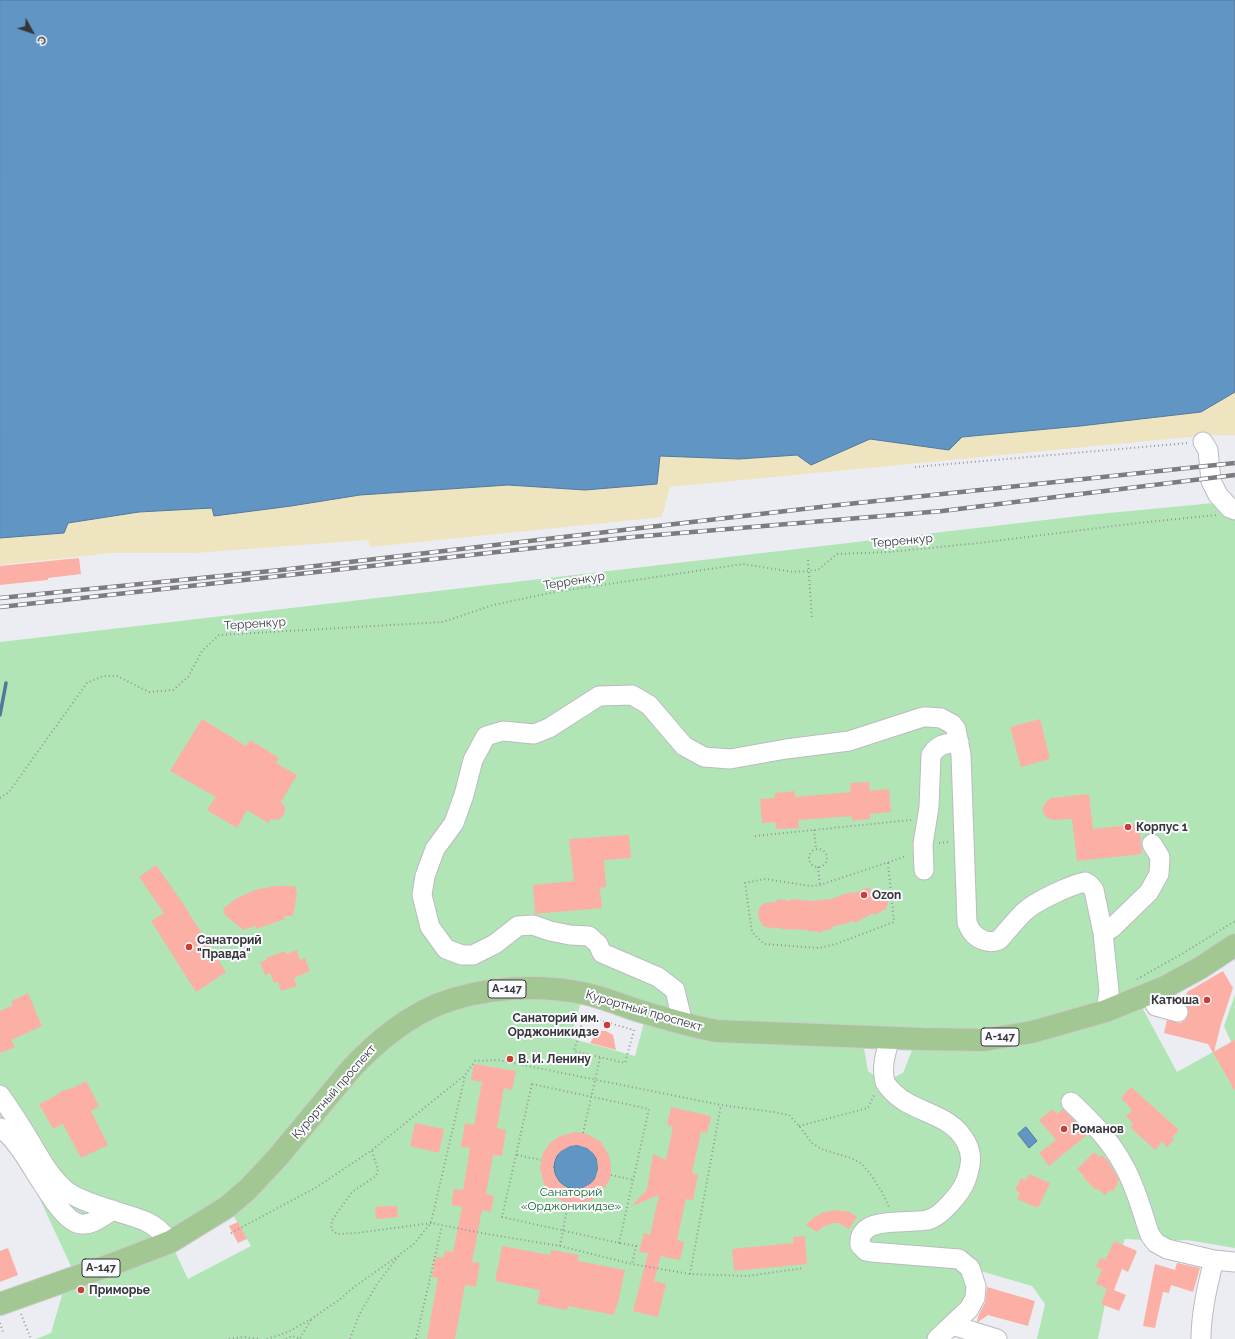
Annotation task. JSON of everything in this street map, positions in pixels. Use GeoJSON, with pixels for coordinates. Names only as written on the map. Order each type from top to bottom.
{"type":"FeatureCollection","features":[{"type":"Feature","properties":{"kind":"main road","name":"Курортный проспект"},"geometry":{"type":"LineString","coordinates":[[0,1304],[170,1242],[227,1208],[247,1190],[278,1157],[363,1057],[381,1040],[406,1022],[439,1004],[500,990],[538,988],[583,993],[683,1024],[716,1031],[984,1040],[1032,1032],[1106,1011],[1142,987],[1165,987],[1200,968],[1235,945]]}},
{"type":"Feature","properties":{"kind":"street"},"geometry":{"type":"LineString","coordinates":[[1203,442],[1208,450],[1211,481],[1218,495],[1230,508],[1235,510]]}},
{"type":"Feature","properties":{"kind":"street"},"geometry":{"type":"LineString","coordinates":[[683,1024],[675,990],[658,976],[602,953],[598,944],[589,936],[570,936],[550,932],[533,925],[518,926],[495,944],[473,954],[462,955],[446,948],[430,927],[422,895],[426,876],[435,849],[454,823],[464,795],[473,760],[486,736],[503,731],[534,734],[549,728],[599,696],[632,695],[649,705],[684,746],[704,756],[730,759],[786,749],[849,741],[922,717],[941,718],[948,721],[956,729],[961,755],[968,924],[971,932],[987,942],[999,940],[1025,911],[1075,884],[1085,882],[1094,890],[1103,932],[1109,990],[1106,1011]]}},
{"type":"Feature","properties":{"kind":"street"},"geometry":{"type":"LineString","coordinates":[[924,870],[923,844],[928,818],[931,754],[936,748],[942,745],[959,742]]}},
{"type":"Feature","properties":{"kind":"street"},"geometry":{"type":"LineString","coordinates":[[1103,932],[1112,928],[1149,892],[1159,874],[1160,857],[1152,844]]}},
{"type":"Feature","properties":{"kind":"street"},"geometry":{"type":"LineString","coordinates":[[1142,987],[1156,1006],[1178,1012]]}},
{"type":"Feature","properties":{"kind":"street"},"geometry":{"type":"LineString","coordinates":[[890,1038],[883,1060],[885,1082],[887,1086],[902,1100],[942,1118],[955,1128],[961,1133],[970,1150],[970,1168],[964,1184],[943,1211],[928,1220],[893,1222],[873,1226],[863,1230],[859,1238],[860,1246],[866,1251],[958,1259],[970,1268],[976,1286],[975,1298],[969,1309],[937,1339]]}},
{"type":"Feature","properties":{"kind":"street"},"geometry":{"type":"LineString","coordinates":[[0,1095],[14,1114],[44,1165],[55,1180],[79,1198],[139,1218],[154,1225],[163,1232],[170,1242]]}},
{"type":"Feature","properties":{"kind":"street"},"geometry":{"type":"LineString","coordinates":[[1071,1102],[1109,1142],[1124,1166],[1150,1235],[1156,1243],[1167,1249],[1214,1260],[1235,1262]]}},
{"type":"Feature","properties":{"kind":"street"},"geometry":{"type":"LineString","coordinates":[[4,1134],[72,1222],[81,1224],[96,1222],[113,1210]]}},
{"type":"Feature","properties":{"kind":"street"},"geometry":{"type":"LineString","coordinates":[[1201,1339],[1201,1326],[1205,1296],[1214,1260]]}},
{"type":"Feature","properties":{"kind":"street"},"geometry":{"type":"LineString","coordinates":[[952,1325],[997,1339]]}},
{"type":"Feature","properties":{"kind":"path"},"geometry":{"type":"LineString","coordinates":[[915,467],[1203,442]]}},
{"type":"Feature","properties":{"kind":"path","name":"Терренкур"},"geometry":{"type":"LineString","coordinates":[[0,798],[9,792],[87,683],[103,676],[117,676],[149,692],[173,690],[188,677],[202,651],[219,635],[443,622],[493,606],[555,592],[743,564],[793,572],[818,570],[837,554],[889,552],[979,543],[1217,515]]}},
{"type":"Feature","properties":{"kind":"path"},"geometry":{"type":"LineString","coordinates":[[808,560],[812,620]]}},
{"type":"Feature","properties":{"kind":"path"},"geometry":{"type":"LineString","coordinates":[[755,836],[928,818]]}},
{"type":"Feature","properties":{"kind":"path"},"geometry":{"type":"LineString","coordinates":[[814,830],[816,849]]}},
{"type":"Feature","properties":{"kind":"path"},"geometry":{"type":"LineString","coordinates":[[888,863],[894,922],[836,944],[819,948],[764,944],[752,932],[745,883],[765,879],[811,886],[915,854],[923,844],[964,840]]}},
{"type":"Feature","properties":{"kind":"path"},"geometry":{"type":"LineString","coordinates":[[816,849],[823,850],[827,858],[825,864],[818,867],[811,864],[809,859],[810,853],[816,849]]}},
{"type":"Feature","properties":{"kind":"path"},"geometry":{"type":"LineString","coordinates":[[818,867],[820,884]]}},
{"type":"Feature","properties":{"kind":"path"},"geometry":{"type":"LineString","coordinates":[[1142,987],[1182,954],[1235,921]]}},
{"type":"Feature","properties":{"kind":"path"},"geometry":{"type":"LineString","coordinates":[[584,1016],[634,1030],[625,1063],[600,1058],[574,1050],[584,1016]]}},
{"type":"Feature","properties":{"kind":"path"},"geometry":{"type":"LineString","coordinates":[[583,1133],[600,1058]]}},
{"type":"Feature","properties":{"kind":"path"},"geometry":{"type":"LineString","coordinates":[[231,1233],[317,1187],[372,1150],[465,1076],[475,1061],[498,1060],[721,1105],[773,1112],[789,1116],[812,1143],[822,1149],[851,1158],[862,1164],[871,1174],[882,1192],[889,1207],[893,1222]]}},
{"type":"Feature","properties":{"kind":"path"},"geometry":{"type":"LineString","coordinates":[[267,1339],[288,1332],[311,1319],[339,1300],[354,1287],[413,1245],[431,1224],[465,1076]]}},
{"type":"Feature","properties":{"kind":"path"},"geometry":{"type":"LineString","coordinates":[[619,1242],[649,1109],[532,1084],[502,1217],[636,1246],[632,1264]]}},
{"type":"Feature","properties":{"kind":"path"},"geometry":{"type":"LineString","coordinates":[[799,1126],[868,1108],[876,1090],[887,1086]]}},
{"type":"Feature","properties":{"kind":"path"},"geometry":{"type":"LineString","coordinates":[[690,1274],[721,1105]]}},
{"type":"Feature","properties":{"kind":"path"},"geometry":{"type":"LineString","coordinates":[[372,1150],[378,1170],[376,1176],[352,1192],[332,1220],[331,1229],[337,1234],[350,1234],[431,1224],[560,1246],[632,1264],[690,1274],[747,1276],[804,1268]]}},
{"type":"Feature","properties":{"kind":"path"},"geometry":{"type":"LineString","coordinates":[[516,1154],[541,1160]]}},
{"type":"Feature","properties":{"kind":"path"},"geometry":{"type":"LineString","coordinates":[[611,1175],[634,1180]]}},
{"type":"Feature","properties":{"kind":"path"},"geometry":{"type":"LineString","coordinates":[[560,1246],[568,1203]]}},
{"type":"Feature","properties":{"kind":"path"},"geometry":{"type":"LineString","coordinates":[[416,1339],[442,1226]]}},
{"type":"Feature","properties":{"kind":"path"},"geometry":{"type":"LineString","coordinates":[[350,1339],[359,1315],[377,1284],[400,1254]]}},
{"type":"Feature","properties":{"kind":"path"},"geometry":{"type":"LineString","coordinates":[[20,1311],[31,1339]]}},
{"type":"Feature","properties":{"kind":"path"},"geometry":{"type":"LineString","coordinates":[[286,1339],[292,1336],[300,1338],[311,1319]]}},
{"type":"Feature","properties":{"kind":"path"},"geometry":{"type":"LineString","coordinates":[[0,1323],[3,1332]]}},
{"type":"Feature","properties":{"kind":"path"},"geometry":{"type":"LineString","coordinates":[[229,1339],[243,1337],[260,1339]]}},
{"type":"Feature","properties":{"kind":"green space","name":"Санаторий «Орджоникидзе»"},"geometry":{"type":"Polygon","coordinates":[[[1235,501],[1235,944],[1137,998],[1177,1072],[1231,1042],[1224,1026],[1235,995],[1235,1248],[1187,1240],[1165,1241],[1125,1239],[1108,1289],[1098,1339],[1037,1339],[1045,1304],[1032,1286],[970,1268],[975,1297],[936,1339],[36,1339],[51,1333],[64,1288],[76,1277],[11,1137],[0,1121],[0,642],[1088,515],[1235,501]],[[583,996],[570,1038],[635,1056],[647,1012],[583,996]],[[862,1037],[868,1071],[884,1082],[903,1073],[917,1038],[862,1037]],[[230,1210],[171,1243],[188,1279],[251,1246],[230,1210]]]}},
{"type":"Feature","properties":{"kind":"sand"},"geometry":{"type":"Polygon","coordinates":[[[1235,392],[1235,435],[1210,435],[670,487],[662,513],[663,517],[370,547],[368,540],[195,553],[111,553],[0,565],[0,538],[64,533],[68,523],[139,512],[212,508],[214,515],[291,506],[360,495],[508,485],[585,490],[657,484],[660,456],[739,459],[797,455],[811,464],[870,439],[949,450],[962,437],[1080,426],[1201,412],[1235,392]]]}},
{"type":"Feature","properties":{"kind":"water"},"geometry":{"type":"Polygon","coordinates":[[[0,0],[1235,0],[1235,392],[1201,412],[1080,426],[962,437],[949,450],[870,439],[811,465],[797,455],[739,459],[660,456],[657,484],[585,490],[508,485],[360,495],[214,516],[212,508],[139,512],[68,523],[64,533],[0,538],[0,0]]]}},
{"type":"Feature","properties":{"kind":"water"},"geometry":{"type":"Polygon","coordinates":[[[1026,1127],[1037,1141],[1029,1148],[1018,1134],[1026,1127]]]}},
{"type":"Feature","properties":{"kind":"water"},"geometry":{"type":"Polygon","coordinates":[[[580,1145],[585,1146],[592,1151],[597,1158],[597,1176],[592,1183],[585,1188],[572,1189],[567,1188],[560,1183],[555,1176],[554,1163],[555,1158],[560,1151],[567,1146],[580,1145]]]}},
{"type":"Feature","properties":{"kind":"building"},"geometry":{"type":"Polygon","coordinates":[[[79,558],[81,574],[48,578],[48,580],[0,585],[0,566],[79,558]]]}},
{"type":"Feature","properties":{"kind":"building"},"geometry":{"type":"Polygon","coordinates":[[[202,719],[246,746],[250,740],[279,758],[276,763],[297,775],[281,802],[285,807],[284,815],[278,820],[271,819],[268,823],[247,810],[237,828],[207,810],[216,797],[170,771],[202,719]]]}},
{"type":"Feature","properties":{"kind":"building"},"geometry":{"type":"Polygon","coordinates":[[[1040,719],[1050,759],[1021,767],[1010,727],[1040,719]]]}},
{"type":"Feature","properties":{"kind":"building"},"geometry":{"type":"Polygon","coordinates":[[[869,782],[870,791],[889,789],[891,812],[870,814],[870,819],[852,821],[852,816],[798,820],[799,828],[776,829],[775,822],[762,823],[760,799],[775,798],[775,793],[795,791],[795,797],[851,792],[850,783],[869,782]]]}},
{"type":"Feature","properties":{"kind":"building","name":"Корпус 1"},"geometry":{"type":"Polygon","coordinates":[[[1089,794],[1093,829],[1139,824],[1142,854],[1077,861],[1072,819],[1053,820],[1046,817],[1042,810],[1045,803],[1051,798],[1089,794]]]}},
{"type":"Feature","properties":{"kind":"building"},"geometry":{"type":"Polygon","coordinates":[[[629,835],[631,858],[604,860],[606,887],[600,888],[602,908],[535,914],[533,885],[574,881],[569,839],[629,835]]]}},
{"type":"Feature","properties":{"kind":"building","name":"Санаторий \"Правда\""},"geometry":{"type":"Polygon","coordinates":[[[156,865],[182,902],[226,972],[196,992],[151,921],[164,913],[139,877],[156,865]]]}},
{"type":"Feature","properties":{"kind":"building","name":"Санаторий \"Правда\""},"geometry":{"type":"Polygon","coordinates":[[[274,886],[295,886],[297,893],[293,916],[284,916],[285,919],[256,929],[255,926],[243,930],[225,915],[223,909],[237,898],[255,890],[274,886]]]}},
{"type":"Feature","properties":{"kind":"building"},"geometry":{"type":"Polygon","coordinates":[[[869,887],[871,891],[876,890],[886,896],[888,902],[886,909],[874,915],[873,913],[855,923],[854,921],[832,927],[832,929],[825,930],[820,933],[815,931],[808,932],[808,930],[787,930],[774,927],[773,929],[763,926],[759,919],[758,912],[760,907],[765,903],[776,902],[777,899],[790,901],[791,899],[811,901],[831,899],[851,892],[852,894],[869,887]]]}},
{"type":"Feature","properties":{"kind":"building","name":"Санаторий \"Правда\""},"geometry":{"type":"Polygon","coordinates":[[[297,950],[300,960],[305,958],[310,971],[294,978],[297,986],[281,991],[278,982],[274,983],[270,973],[265,975],[260,962],[267,960],[266,958],[285,951],[286,954],[297,950]]]}},
{"type":"Feature","properties":{"kind":"building"},"geometry":{"type":"Polygon","coordinates":[[[1223,971],[1233,988],[1221,1024],[1214,1052],[1235,1040],[1235,1091],[1208,1044],[1164,1033],[1167,1020],[1180,1023],[1185,1020],[1188,1015],[1188,1009],[1184,1003],[1187,992],[1223,971]]]}},
{"type":"Feature","properties":{"kind":"building"},"geometry":{"type":"Polygon","coordinates":[[[28,993],[42,1026],[11,1040],[15,1047],[0,1053],[0,1011],[13,1005],[11,1001],[28,993]]]}},
{"type":"Feature","properties":{"kind":"building"},"geometry":{"type":"Polygon","coordinates":[[[598,1031],[606,1031],[613,1035],[616,1050],[590,1043],[598,1031]]]}},
{"type":"Feature","properties":{"kind":"building"},"geometry":{"type":"Polygon","coordinates":[[[474,1064],[516,1071],[512,1090],[504,1088],[497,1128],[506,1130],[502,1156],[493,1155],[486,1194],[494,1196],[491,1212],[482,1210],[472,1262],[480,1263],[476,1287],[465,1285],[455,1339],[427,1339],[438,1278],[432,1277],[435,1257],[443,1258],[445,1251],[453,1252],[462,1207],[451,1205],[454,1189],[463,1190],[470,1148],[461,1147],[465,1123],[474,1125],[482,1082],[471,1080],[474,1064]]]}},
{"type":"Feature","properties":{"kind":"building"},"geometry":{"type":"Polygon","coordinates":[[[86,1081],[99,1106],[91,1111],[108,1145],[81,1158],[63,1124],[53,1129],[39,1104],[62,1091],[75,1087],[86,1081]]]}},
{"type":"Feature","properties":{"kind":"building"},"geometry":{"type":"Polygon","coordinates":[[[1131,1087],[1179,1130],[1172,1138],[1174,1140],[1167,1147],[1162,1142],[1155,1150],[1130,1127],[1133,1123],[1126,1117],[1132,1110],[1121,1098],[1131,1087]]]}},
{"type":"Feature","properties":{"kind":"building"},"geometry":{"type":"Polygon","coordinates":[[[671,1107],[711,1116],[707,1133],[701,1132],[692,1173],[698,1175],[693,1200],[686,1199],[677,1240],[684,1242],[680,1260],[661,1256],[654,1281],[666,1284],[658,1317],[633,1311],[648,1253],[639,1252],[644,1233],[650,1235],[659,1195],[632,1206],[647,1189],[653,1154],[666,1160],[673,1127],[667,1125],[671,1107]]]}},
{"type":"Feature","properties":{"kind":"building"},"geometry":{"type":"Polygon","coordinates":[[[1053,1109],[1057,1114],[1063,1109],[1088,1134],[1049,1166],[1039,1153],[1056,1140],[1039,1120],[1053,1109]]]}},
{"type":"Feature","properties":{"kind":"building"},"geometry":{"type":"Polygon","coordinates":[[[415,1123],[444,1129],[439,1153],[410,1146],[415,1123]]]}},
{"type":"Feature","properties":{"kind":"building"},"geometry":{"type":"Polygon","coordinates":[[[575,1132],[587,1134],[601,1142],[609,1156],[611,1167],[610,1179],[601,1193],[592,1200],[576,1204],[564,1202],[551,1194],[544,1184],[540,1168],[543,1153],[550,1143],[560,1136],[575,1132]],[[577,1145],[570,1146],[556,1156],[553,1166],[554,1173],[559,1182],[567,1188],[574,1190],[581,1189],[595,1179],[598,1169],[597,1159],[587,1148],[577,1145]]]}},
{"type":"Feature","properties":{"kind":"building"},"geometry":{"type":"Polygon","coordinates":[[[1094,1152],[1100,1157],[1102,1155],[1108,1161],[1119,1180],[1112,1192],[1110,1190],[1105,1195],[1098,1189],[1096,1190],[1077,1169],[1094,1152]]]}},
{"type":"Feature","properties":{"kind":"building"},"geometry":{"type":"Polygon","coordinates":[[[1029,1174],[1050,1183],[1038,1208],[1017,1199],[1020,1193],[1015,1190],[1021,1178],[1026,1180],[1029,1174]]]}},
{"type":"Feature","properties":{"kind":"building"},"geometry":{"type":"Polygon","coordinates":[[[397,1206],[398,1217],[376,1219],[375,1207],[397,1206]]]}},
{"type":"Feature","properties":{"kind":"building"},"geometry":{"type":"Polygon","coordinates":[[[835,1210],[850,1212],[857,1217],[849,1229],[838,1223],[832,1223],[821,1228],[817,1232],[806,1225],[821,1213],[835,1210]]]}},
{"type":"Feature","properties":{"kind":"building"},"geometry":{"type":"Polygon","coordinates":[[[238,1222],[247,1239],[238,1243],[229,1226],[238,1222]]]}},
{"type":"Feature","properties":{"kind":"building"},"geometry":{"type":"Polygon","coordinates":[[[805,1236],[807,1264],[734,1271],[732,1249],[793,1243],[793,1237],[805,1236]]]}},
{"type":"Feature","properties":{"kind":"building"},"geometry":{"type":"Polygon","coordinates":[[[1114,1241],[1137,1251],[1128,1272],[1122,1269],[1114,1290],[1126,1295],[1119,1311],[1101,1304],[1107,1289],[1096,1284],[1102,1269],[1096,1267],[1100,1258],[1105,1260],[1114,1241]]]}},
{"type":"Feature","properties":{"kind":"building"},"geometry":{"type":"Polygon","coordinates":[[[502,1246],[550,1255],[551,1250],[579,1255],[578,1261],[625,1270],[614,1315],[568,1306],[567,1310],[537,1304],[540,1290],[495,1281],[502,1246]]]}},
{"type":"Feature","properties":{"kind":"building"},"geometry":{"type":"Polygon","coordinates":[[[8,1248],[18,1275],[0,1282],[0,1251],[8,1248]]]}},
{"type":"Feature","properties":{"kind":"building"},"geometry":{"type":"Polygon","coordinates":[[[1177,1263],[1200,1268],[1193,1292],[1171,1285],[1169,1293],[1163,1292],[1155,1328],[1143,1326],[1155,1264],[1175,1270],[1177,1263]]]}},
{"type":"Feature","properties":{"kind":"building"},"geometry":{"type":"Polygon","coordinates":[[[987,1287],[1035,1301],[1028,1326],[988,1315],[978,1322],[979,1314],[985,1303],[987,1287]]]}},
{"type":"Feature","properties":{"kind":"waterway"},"geometry":{"type":"LineString","coordinates":[[0,715],[6,683]]}},
{"type":"Feature","properties":{"kind":"railway"},"geometry":{"type":"LineString","coordinates":[[0,598],[281,570],[829,506],[1235,463]]}},
{"type":"Feature","properties":{"kind":"railway"},"geometry":{"type":"LineString","coordinates":[[0,607],[633,537],[942,511],[1235,475]]}},
{"type":"Feature","properties":{"kind":"place","name":"Корпус 1"},"geometry":{"type":"Point","coordinates":[1128,827]}},
{"type":"Feature","properties":{"kind":"place","name":"Ozon"},"geometry":{"type":"Point","coordinates":[864,895]}},
{"type":"Feature","properties":{"kind":"place","name":"Санаторий \"Правда\""},"geometry":{"type":"Point","coordinates":[189,947]}},
{"type":"Feature","properties":{"kind":"place","name":"Катюша"},"geometry":{"type":"Point","coordinates":[1207,1000]}},
{"type":"Feature","properties":{"kind":"place","name":"Санаторий им. Орджоникидзе"},"geometry":{"type":"Point","coordinates":[607,1025]}},
{"type":"Feature","properties":{"kind":"place","name":"В. И. Ленину"},"geometry":{"type":"Point","coordinates":[510,1059]}},
{"type":"Feature","properties":{"kind":"place","name":"Романов"},"geometry":{"type":"Point","coordinates":[1064,1129]}},
{"type":"Feature","properties":{"kind":"place","name":"Приморье"},"geometry":{"type":"Point","coordinates":[81,1290]}}]}
